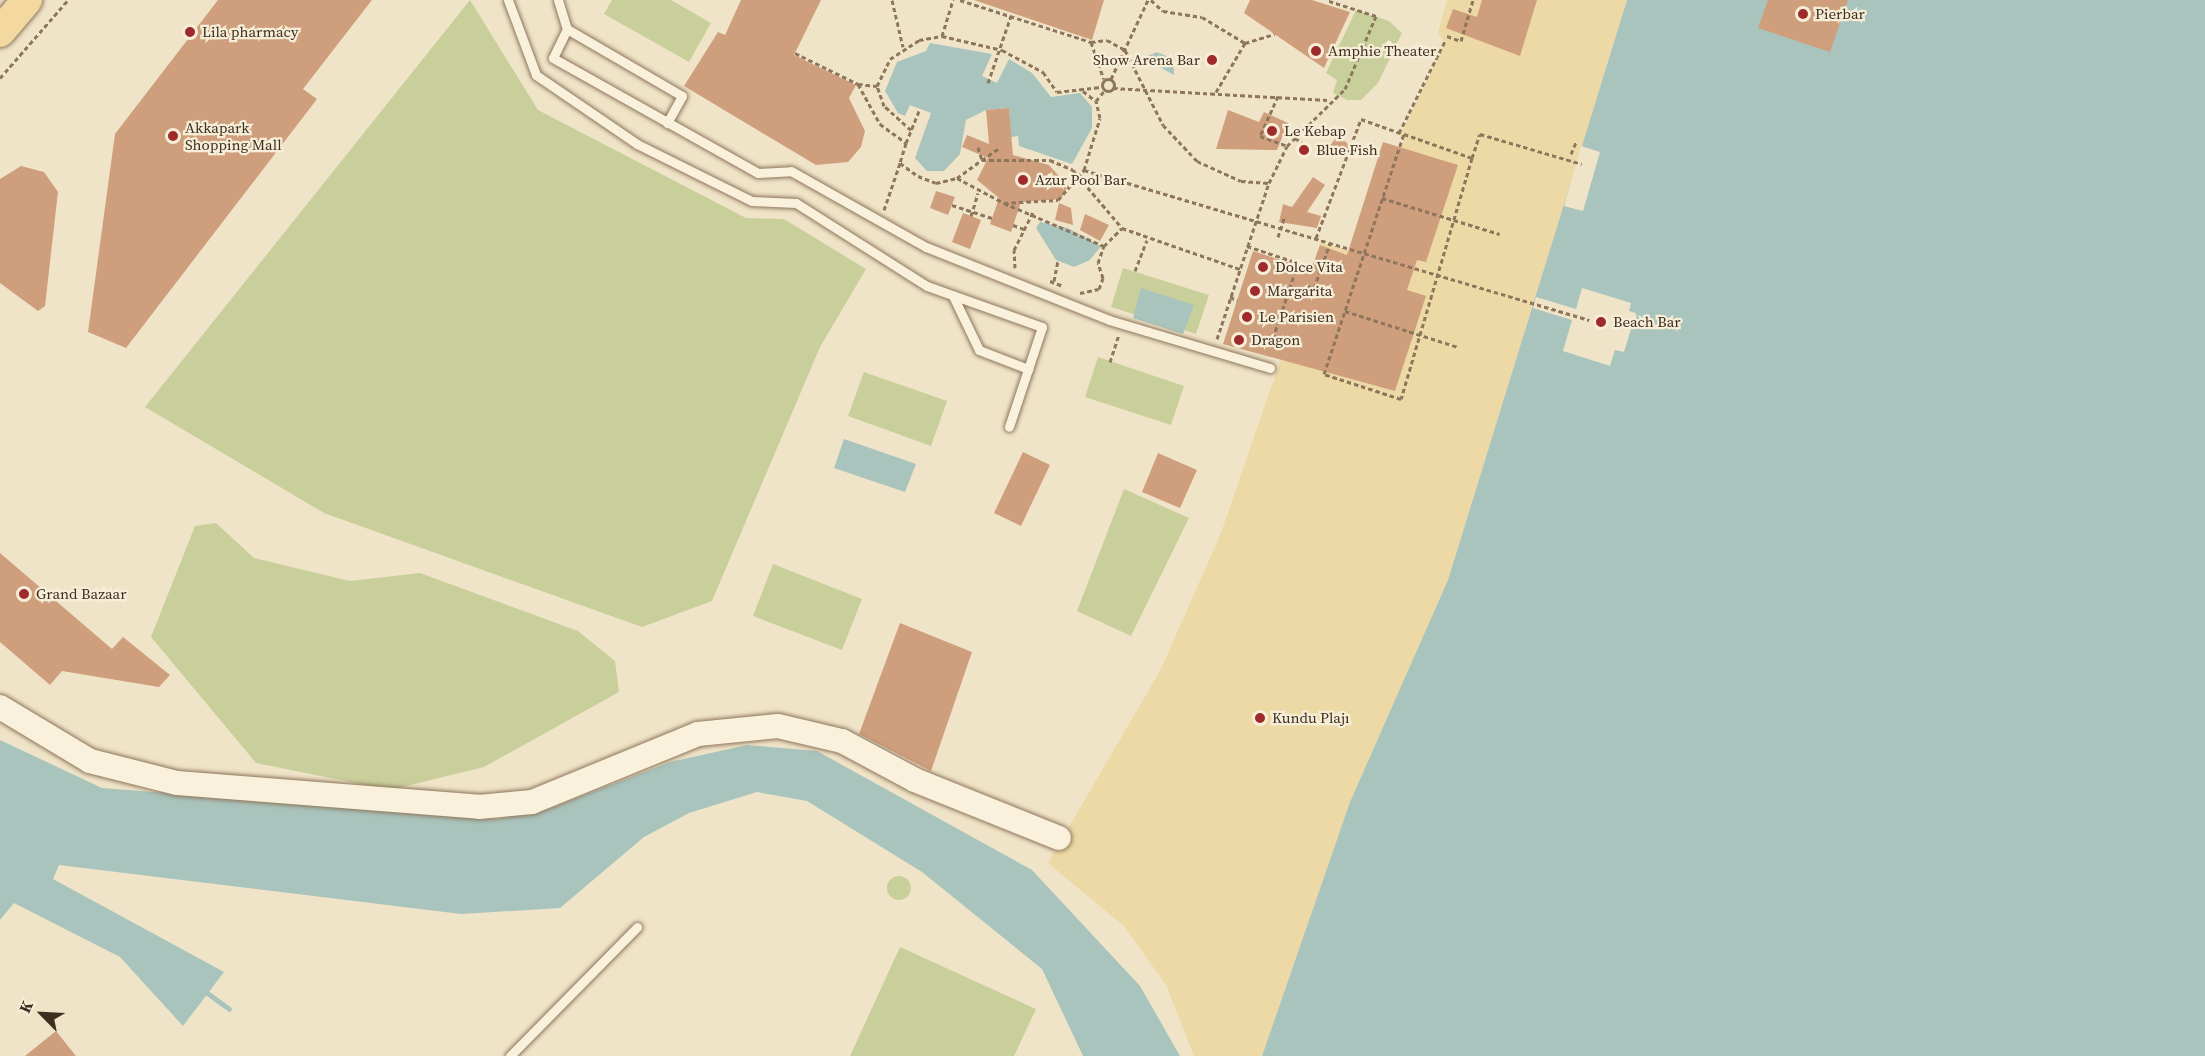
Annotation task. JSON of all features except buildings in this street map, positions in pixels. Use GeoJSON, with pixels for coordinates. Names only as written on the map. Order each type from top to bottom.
{"type":"FeatureCollection","features":[{"type":"Feature","properties":{"kind":"main road"},"geometry":{"type":"LineString","coordinates":[[0,32],[27,0]]}},
{"type":"Feature","properties":{"kind":"street"},"geometry":{"type":"LineString","coordinates":[[0,707],[90,761],[177,783],[479,807],[532,802],[698,734],[778,726],[842,741],[915,780],[1059,838]]}},
{"type":"Feature","properties":{"kind":"lane"},"geometry":{"type":"LineString","coordinates":[[508,0],[536,75],[637,144],[752,201],[796,203],[927,286],[1042,327],[1009,427]]}},
{"type":"Feature","properties":{"kind":"lane"},"geometry":{"type":"LineString","coordinates":[[558,0],[567,29],[682,96],[667,123]]}},
{"type":"Feature","properties":{"kind":"lane"},"geometry":{"type":"LineString","coordinates":[[567,29],[553,58],[758,173],[791,171],[926,247],[1123,322],[1270,368]]}},
{"type":"Feature","properties":{"kind":"lane"},"geometry":{"type":"LineString","coordinates":[[953,296],[979,350],[1028,369]]}},
{"type":"Feature","properties":{"kind":"lane"},"geometry":{"type":"LineString","coordinates":[[510,1056],[637,927]]}},
{"type":"Feature","properties":{"kind":"path"},"geometry":{"type":"LineString","coordinates":[[0,78],[68,0]]}},
{"type":"Feature","properties":{"kind":"path"},"geometry":{"type":"LineString","coordinates":[[892,0],[903,47]]}},
{"type":"Feature","properties":{"kind":"path"},"geometry":{"type":"LineString","coordinates":[[942,36],[953,0]]}},
{"type":"Feature","properties":{"kind":"path"},"geometry":{"type":"LineString","coordinates":[[960,0],[1091,42],[1107,40],[1125,50],[1163,125],[1197,161],[1241,181],[1269,183]]}},
{"type":"Feature","properties":{"kind":"path"},"geometry":{"type":"LineString","coordinates":[[1113,88],[1111,79],[1149,0],[1162,11],[1202,17],[1245,43]]}},
{"type":"Feature","properties":{"kind":"path"},"geometry":{"type":"LineString","coordinates":[[1214,349],[1269,183],[1287,146],[1328,100],[1345,89],[1376,16],[1326,0]]}},
{"type":"Feature","properties":{"kind":"path"},"geometry":{"type":"LineString","coordinates":[[1447,36],[1461,41],[1473,0]]}},
{"type":"Feature","properties":{"kind":"path"},"geometry":{"type":"LineString","coordinates":[[988,83],[1002,50],[1011,16]]}},
{"type":"Feature","properties":{"kind":"path"},"geometry":{"type":"LineString","coordinates":[[1216,92],[1245,43],[1275,34]]}},
{"type":"Feature","properties":{"kind":"path"},"geometry":{"type":"LineString","coordinates":[[911,130],[884,106],[877,86],[881,70],[903,47],[942,36],[1002,50],[1043,72],[1057,92],[1145,87],[1328,100]]}},
{"type":"Feature","properties":{"kind":"path"},"geometry":{"type":"LineString","coordinates":[[1445,41],[1401,134],[1324,374],[1401,399],[1480,134],[1582,164]]}},
{"type":"Feature","properties":{"kind":"path"},"geometry":{"type":"LineString","coordinates":[[1091,42],[1104,79],[1103,89],[1096,101]]}},
{"type":"Feature","properties":{"kind":"path"},"geometry":{"type":"LineString","coordinates":[[795,53],[858,84],[877,86]]}},
{"type":"Feature","properties":{"kind":"path"},"geometry":{"type":"LineString","coordinates":[[1104,79],[1111,79]]}},
{"type":"Feature","properties":{"kind":"path"},"geometry":{"type":"LineString","coordinates":[[858,84],[880,124],[906,143]]}},
{"type":"Feature","properties":{"kind":"path"},"geometry":{"type":"LineString","coordinates":[[1004,202],[1058,200],[1080,179],[1100,118],[1096,101],[1082,90]]}},
{"type":"Feature","properties":{"kind":"path"},"geometry":{"type":"LineString","coordinates":[[1278,96],[1260,136],[1287,146]]}},
{"type":"Feature","properties":{"kind":"path"},"geometry":{"type":"LineString","coordinates":[[879,220],[920,109]]}},
{"type":"Feature","properties":{"kind":"path"},"geometry":{"type":"LineString","coordinates":[[1316,238],[1361,119],[1472,158]]}},
{"type":"Feature","properties":{"kind":"path"},"geometry":{"type":"LineString","coordinates":[[1295,138],[1304,144]]}},
{"type":"Feature","properties":{"kind":"path"},"geometry":{"type":"LineString","coordinates":[[1571,154],[1576,142]]}},
{"type":"Feature","properties":{"kind":"path"},"geometry":{"type":"LineString","coordinates":[[978,147],[982,160]]}},
{"type":"Feature","properties":{"kind":"path"},"geometry":{"type":"LineString","coordinates":[[900,163],[936,183],[957,178],[999,148]]}},
{"type":"Feature","properties":{"kind":"path"},"geometry":{"type":"LineString","coordinates":[[982,160],[1050,160],[1080,179],[1122,228],[1147,240],[1240,269]]}},
{"type":"Feature","properties":{"kind":"path"},"geometry":{"type":"LineString","coordinates":[[1084,170],[1589,320]]}},
{"type":"Feature","properties":{"kind":"path"},"geometry":{"type":"LineString","coordinates":[[957,178],[978,193],[1033,212],[1104,246]]}},
{"type":"Feature","properties":{"kind":"path"},"geometry":{"type":"LineString","coordinates":[[972,214],[978,193]]}},
{"type":"Feature","properties":{"kind":"path"},"geometry":{"type":"LineString","coordinates":[[1382,198],[1500,234]]}},
{"type":"Feature","properties":{"kind":"path"},"geometry":{"type":"LineString","coordinates":[[952,205],[972,214],[992,218]]}},
{"type":"Feature","properties":{"kind":"path"},"geometry":{"type":"LineString","coordinates":[[1018,273],[1012,257],[1027,230],[1033,212]]}},
{"type":"Feature","properties":{"kind":"path"},"geometry":{"type":"LineString","coordinates":[[1278,237],[1284,218]]}},
{"type":"Feature","properties":{"kind":"path"},"geometry":{"type":"LineString","coordinates":[[1013,225],[1027,230]]}},
{"type":"Feature","properties":{"kind":"path"},"geometry":{"type":"LineString","coordinates":[[1044,280],[1087,294],[1099,289],[1103,272],[1098,263],[1104,246],[1122,228]]}},
{"type":"Feature","properties":{"kind":"path"},"geometry":{"type":"LineString","coordinates":[[1135,271],[1147,240]]}},
{"type":"Feature","properties":{"kind":"path"},"geometry":{"type":"LineString","coordinates":[[1307,286],[1314,288],[1330,243]]}},
{"type":"Feature","properties":{"kind":"path"},"geometry":{"type":"LineString","coordinates":[[1247,246],[1298,263],[1271,344]]}},
{"type":"Feature","properties":{"kind":"path"},"geometry":{"type":"LineString","coordinates":[[1054,282],[1058,260]]}},
{"type":"Feature","properties":{"kind":"path"},"geometry":{"type":"LineString","coordinates":[[1230,297],[1238,300]]}},
{"type":"Feature","properties":{"kind":"path"},"geometry":{"type":"LineString","coordinates":[[1345,311],[1458,347]]}},
{"type":"Feature","properties":{"kind":"path"},"geometry":{"type":"LineString","coordinates":[[1110,362],[1123,322]]}},
{"type":"Feature","properties":{"kind":"green space"},"geometry":{"type":"Polygon","coordinates":[[[470,0],[538,110],[746,218],[784,219],[866,269],[820,347],[712,601],[642,627],[324,513],[145,407],[470,0]]]}},
{"type":"Feature","properties":{"kind":"green space"},"geometry":{"type":"Polygon","coordinates":[[[612,0],[671,0],[711,23],[689,62],[604,14],[612,0]]]}},
{"type":"Feature","properties":{"kind":"green space"},"geometry":{"type":"Polygon","coordinates":[[[1356,10],[1389,21],[1402,33],[1378,83],[1361,100],[1347,100],[1333,93],[1337,80],[1326,73],[1356,10]]]}},
{"type":"Feature","properties":{"kind":"green space"},"geometry":{"type":"Polygon","coordinates":[[[1123,268],[1209,295],[1196,334],[1111,307],[1123,268]]]}},
{"type":"Feature","properties":{"kind":"green space"},"geometry":{"type":"Polygon","coordinates":[[[1098,357],[1184,386],[1171,425],[1085,397],[1098,357]]]}},
{"type":"Feature","properties":{"kind":"green space"},"geometry":{"type":"Polygon","coordinates":[[[864,372],[947,401],[931,446],[848,416],[864,372]]]}},
{"type":"Feature","properties":{"kind":"green space"},"geometry":{"type":"Polygon","coordinates":[[[1124,489],[1189,518],[1131,636],[1077,611],[1124,489]]]}},
{"type":"Feature","properties":{"kind":"green space"},"geometry":{"type":"Polygon","coordinates":[[[216,523],[254,558],[350,581],[420,573],[578,631],[615,661],[619,692],[484,767],[390,790],[256,763],[151,637],[195,526],[216,523]]]}},
{"type":"Feature","properties":{"kind":"green space"},"geometry":{"type":"Polygon","coordinates":[[[773,564],[862,599],[842,650],[753,616],[773,564]]]}},
{"type":"Feature","properties":{"kind":"green space"},"geometry":{"type":"Polygon","coordinates":[[[899,876],[908,879],[911,888],[908,897],[899,900],[890,897],[887,888],[890,879],[899,876]]]}},
{"type":"Feature","properties":{"kind":"green space"},"geometry":{"type":"Polygon","coordinates":[[[900,947],[1036,1009],[1014,1056],[850,1056],[900,947]]]}},
{"type":"Feature","properties":{"kind":"sand","name":"Kundu Plajı"},"geometry":{"type":"Polygon","coordinates":[[[1447,0],[1627,0],[1448,580],[1350,802],[1262,1056],[1194,1056],[1166,985],[1124,926],[1048,863],[1161,669],[1221,533],[1321,242],[1364,256],[1404,141],[1400,136],[1445,43],[1438,32],[1447,0]]]}},
{"type":"Feature","properties":{"kind":"water"},"geometry":{"type":"Polygon","coordinates":[[[1627,0],[2205,0],[2205,1056],[1262,1056],[1350,802],[1448,580],[1627,0]]]}},
{"type":"Feature","properties":{"kind":"water"},"geometry":{"type":"Polygon","coordinates":[[[930,43],[992,54],[982,76],[997,83],[1009,59],[1032,73],[1051,97],[1080,93],[1092,107],[1092,128],[1072,164],[1019,146],[1018,136],[1011,137],[1009,108],[986,110],[966,120],[960,154],[944,171],[927,171],[915,158],[931,113],[910,105],[905,116],[898,113],[885,91],[897,62],[926,51],[930,43]]]}},
{"type":"Feature","properties":{"kind":"water"},"geometry":{"type":"Polygon","coordinates":[[[1157,52],[1173,59],[1174,75],[1143,58],[1157,52]]]}},
{"type":"Feature","properties":{"kind":"water"},"geometry":{"type":"Polygon","coordinates":[[[1040,222],[1068,228],[1101,246],[1090,260],[1074,267],[1056,260],[1036,228],[1040,222]]]}},
{"type":"Feature","properties":{"kind":"water"},"geometry":{"type":"Polygon","coordinates":[[[1141,288],[1194,305],[1183,334],[1133,318],[1141,288]]]}},
{"type":"Feature","properties":{"kind":"water"},"geometry":{"type":"Polygon","coordinates":[[[844,439],[916,464],[905,492],[834,468],[844,439]]]}},
{"type":"Feature","properties":{"kind":"water"},"geometry":{"type":"Polygon","coordinates":[[[0,740],[102,788],[498,819],[551,808],[670,762],[747,745],[817,751],[1032,870],[1140,986],[1180,1056],[1083,1056],[1042,969],[922,872],[807,801],[757,792],[689,813],[644,837],[560,908],[461,914],[59,865],[53,879],[224,972],[183,1026],[120,957],[14,903],[0,920],[0,740]]]}},
{"type":"Feature","properties":{"kind":"pier"},"geometry":{"type":"Polygon","coordinates":[[[1581,146],[1600,152],[1583,211],[1564,206],[1581,146]]]}},
{"type":"Feature","properties":{"kind":"pier"},"geometry":{"type":"Polygon","coordinates":[[[1582,288],[1631,303],[1629,311],[1636,313],[1624,352],[1615,350],[1610,366],[1563,351],[1572,320],[1533,308],[1536,297],[1576,309],[1582,288]]]}},
{"type":"Feature","properties":{"kind":"waterway"},"geometry":{"type":"LineString","coordinates":[[203,990],[229,1009]]}},
{"type":"Feature","properties":{"kind":"place","name":"Pierbar"},"geometry":{"type":"Point","coordinates":[1803,14]}},
{"type":"Feature","properties":{"kind":"place","name":"Lila pharmacy"},"geometry":{"type":"Point","coordinates":[190,32]}},
{"type":"Feature","properties":{"kind":"place","name":"Amphie Theater"},"geometry":{"type":"Point","coordinates":[1316,51]}},
{"type":"Feature","properties":{"kind":"place","name":"Show Arena Bar"},"geometry":{"type":"Point","coordinates":[1212,60]}},
{"type":"Feature","properties":{"kind":"place","name":"Le Kebap"},"geometry":{"type":"Point","coordinates":[1272,131]}},
{"type":"Feature","properties":{"kind":"place","name":"Akkapark Shopping Mall"},"geometry":{"type":"Point","coordinates":[173,136]}},
{"type":"Feature","properties":{"kind":"place","name":"Blue Fish"},"geometry":{"type":"Point","coordinates":[1304,150]}},
{"type":"Feature","properties":{"kind":"place","name":"Azur Pool Bar"},"geometry":{"type":"Point","coordinates":[1023,180]}},
{"type":"Feature","properties":{"kind":"place","name":"Dolce Vita"},"geometry":{"type":"Point","coordinates":[1263,267]}},
{"type":"Feature","properties":{"kind":"place","name":"Margarita"},"geometry":{"type":"Point","coordinates":[1255,291]}},
{"type":"Feature","properties":{"kind":"place","name":"Le Parisien"},"geometry":{"type":"Point","coordinates":[1247,317]}},
{"type":"Feature","properties":{"kind":"place","name":"Beach Bar"},"geometry":{"type":"Point","coordinates":[1601,322]}},
{"type":"Feature","properties":{"kind":"place","name":"Dragon"},"geometry":{"type":"Point","coordinates":[1239,340]}},
{"type":"Feature","properties":{"kind":"place","name":"Grand Bazaar"},"geometry":{"type":"Point","coordinates":[24,594]}},
{"type":"Feature","properties":{"kind":"place","name":"Kundu Plajı"},"geometry":{"type":"Point","coordinates":[1260,718]}}]}
